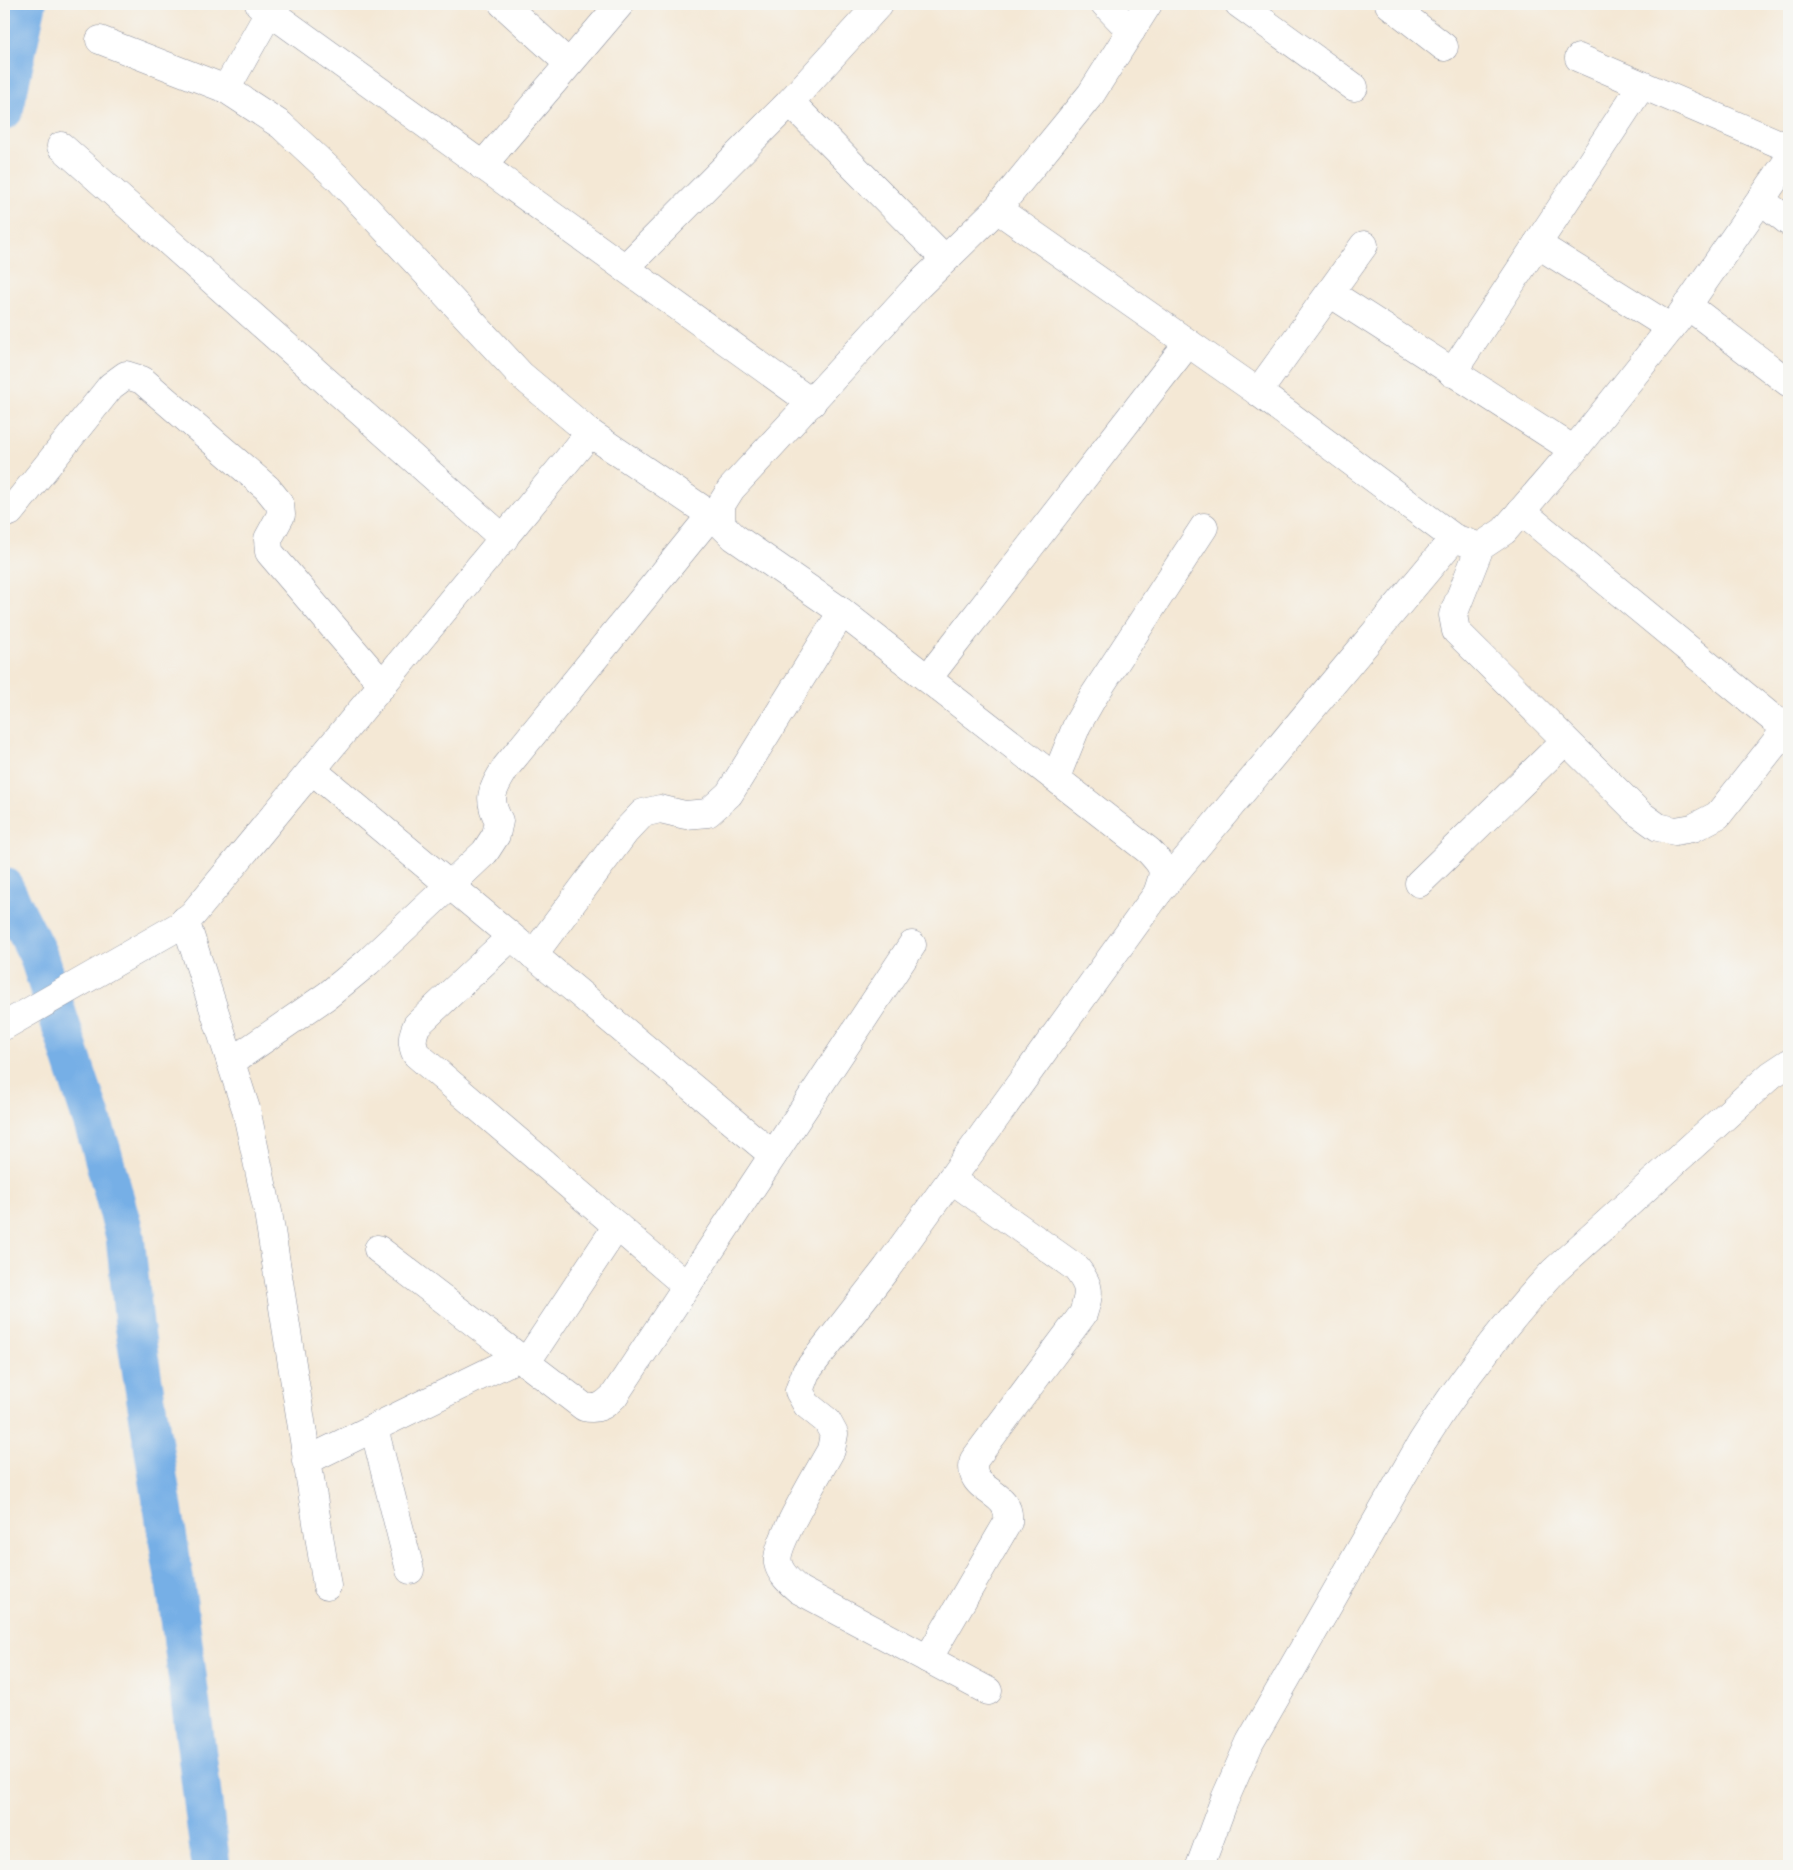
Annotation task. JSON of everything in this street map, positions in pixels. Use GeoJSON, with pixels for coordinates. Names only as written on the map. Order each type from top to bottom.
{"type":"FeatureCollection","features":[{"type":"Feature","properties":{"kind":"street"},"geometry":{"type":"LineString","coordinates":[[503,4],[568,63]]}},
{"type":"Feature","properties":{"kind":"street"},"geometry":{"type":"LineString","coordinates":[[482,166],[620,4]]}},
{"type":"Feature","properties":{"kind":"street"},"geometry":{"type":"LineString","coordinates":[[625,268],[790,102],[878,4]]}},
{"type":"Feature","properties":{"kind":"street"},"geometry":{"type":"LineString","coordinates":[[1105,4],[1131,31]]}},
{"type":"Feature","properties":{"kind":"street"},"geometry":{"type":"LineString","coordinates":[[231,1062],[328,995],[368,962],[485,852],[496,835],[499,822],[492,808],[493,789],[506,767],[716,519],[721,505],[731,489],[916,288],[996,209],[1091,94],[1148,4]]}},
{"type":"Feature","properties":{"kind":"street"},"geometry":{"type":"LineString","coordinates":[[1239,4],[1354,87]]}},
{"type":"Feature","properties":{"kind":"street"},"geometry":{"type":"LineString","coordinates":[[1389,4],[1444,47]]}},
{"type":"Feature","properties":{"kind":"street"},"geometry":{"type":"LineString","coordinates":[[226,89],[264,8],[812,403]]}},
{"type":"Feature","properties":{"kind":"street"},"geometry":{"type":"LineString","coordinates":[[100,40],[226,89],[281,125],[338,179],[521,375],[590,433],[716,519],[734,537],[842,612],[1149,851],[1162,864],[1163,877],[1157,894]]}},
{"type":"Feature","properties":{"kind":"street"},"geometry":{"type":"LineString","coordinates":[[1579,58],[1789,148]]}},
{"type":"Feature","properties":{"kind":"street"},"geometry":{"type":"LineString","coordinates":[[1452,372],[1642,85]]}},
{"type":"Feature","properties":{"kind":"street"},"geometry":{"type":"LineString","coordinates":[[790,102],[946,258]]}},
{"type":"Feature","properties":{"kind":"street"},"geometry":{"type":"LineString","coordinates":[[61,146],[504,539]]}},
{"type":"Feature","properties":{"kind":"street"},"geometry":{"type":"LineString","coordinates":[[1521,511],[1788,728],[1718,815],[1693,828],[1675,831],[1658,827],[1640,814],[1456,631],[1453,615],[1480,547],[1504,531],[1521,511],[1574,450],[1671,328],[1789,159]]}},
{"type":"Feature","properties":{"kind":"street"},"geometry":{"type":"LineString","coordinates":[[1760,200],[1789,222]]}},
{"type":"Feature","properties":{"kind":"street"},"geometry":{"type":"LineString","coordinates":[[996,209],[1258,392],[1454,538],[1480,547]]}},
{"type":"Feature","properties":{"kind":"street"},"geometry":{"type":"LineString","coordinates":[[1258,392],[1364,244]]}},
{"type":"Feature","properties":{"kind":"street"},"geometry":{"type":"LineString","coordinates":[[1537,244],[1671,328]]}},
{"type":"Feature","properties":{"kind":"street"},"geometry":{"type":"LineString","coordinates":[[1330,293],[1574,450]]}},
{"type":"Feature","properties":{"kind":"street"},"geometry":{"type":"LineString","coordinates":[[1687,305],[1789,383]]}},
{"type":"Feature","properties":{"kind":"street"},"geometry":{"type":"LineString","coordinates":[[928,678],[1188,343]]}},
{"type":"Feature","properties":{"kind":"street"},"geometry":{"type":"LineString","coordinates":[[10,512],[111,386],[126,375],[142,380],[267,488],[280,504],[281,515],[268,539],[269,552],[383,685]]}},
{"type":"Feature","properties":{"kind":"street"},"geometry":{"type":"LineString","coordinates":[[7,1023],[179,926],[193,914],[590,433]]}},
{"type":"Feature","properties":{"kind":"street"},"geometry":{"type":"LineString","coordinates":[[1056,777],[1077,725],[1092,697],[1204,527]]}},
{"type":"Feature","properties":{"kind":"street"},"geometry":{"type":"LineString","coordinates":[[988,1691],[799,1590],[785,1577],[777,1562],[781,1544],[831,1450],[834,1434],[827,1421],[807,1405],[799,1390],[806,1372],[887,1268],[1157,894],[1454,538]]}},
{"type":"Feature","properties":{"kind":"street"},"geometry":{"type":"LineString","coordinates":[[533,955],[625,832],[643,813],[660,809],[685,815],[708,813],[729,794],[842,612]]}},
{"type":"Feature","properties":{"kind":"street"},"geometry":{"type":"LineString","coordinates":[[1419,883],[1565,740]]}},
{"type":"Feature","properties":{"kind":"street"},"geometry":{"type":"LineString","coordinates":[[312,770],[773,1154]]}},
{"type":"Feature","properties":{"kind":"street"},"geometry":{"type":"LineString","coordinates":[[185,920],[246,1109],[268,1212],[326,1586]]}},
{"type":"Feature","properties":{"kind":"street"},"geometry":{"type":"LineString","coordinates":[[511,937],[417,1025],[412,1035],[416,1054],[687,1286]]}},
{"type":"Feature","properties":{"kind":"street"},"geometry":{"type":"LineString","coordinates":[[378,1249],[584,1407],[594,1409],[604,1406],[614,1396],[912,945]]}},
{"type":"Feature","properties":{"kind":"street"},"geometry":{"type":"LineString","coordinates":[[1200,1866],[1224,1801],[1250,1742],[1417,1450],[1447,1403],[1531,1296],[1553,1272],[1771,1075],[1789,1063]]}},
{"type":"Feature","properties":{"kind":"street"},"geometry":{"type":"LineString","coordinates":[[928,1659],[1008,1522],[1010,1512],[1005,1504],[976,1480],[972,1470],[974,1460],[1083,1314],[1089,1297],[1087,1281],[1076,1268],[951,1179]]}},
{"type":"Feature","properties":{"kind":"street"},"geometry":{"type":"LineString","coordinates":[[306,1461],[523,1360],[617,1226]]}},
{"type":"Feature","properties":{"kind":"street"},"geometry":{"type":"LineString","coordinates":[[374,1428],[410,1570]]}},
{"type":"Feature","properties":{"kind":"waterway"},"geometry":{"type":"LineString","coordinates":[[4,110],[27,4]]}},
{"type":"Feature","properties":{"kind":"waterway"},"geometry":{"type":"LineString","coordinates":[[4,887],[38,955],[101,1148],[125,1236],[134,1324],[178,1603],[211,1866]]}}]}
